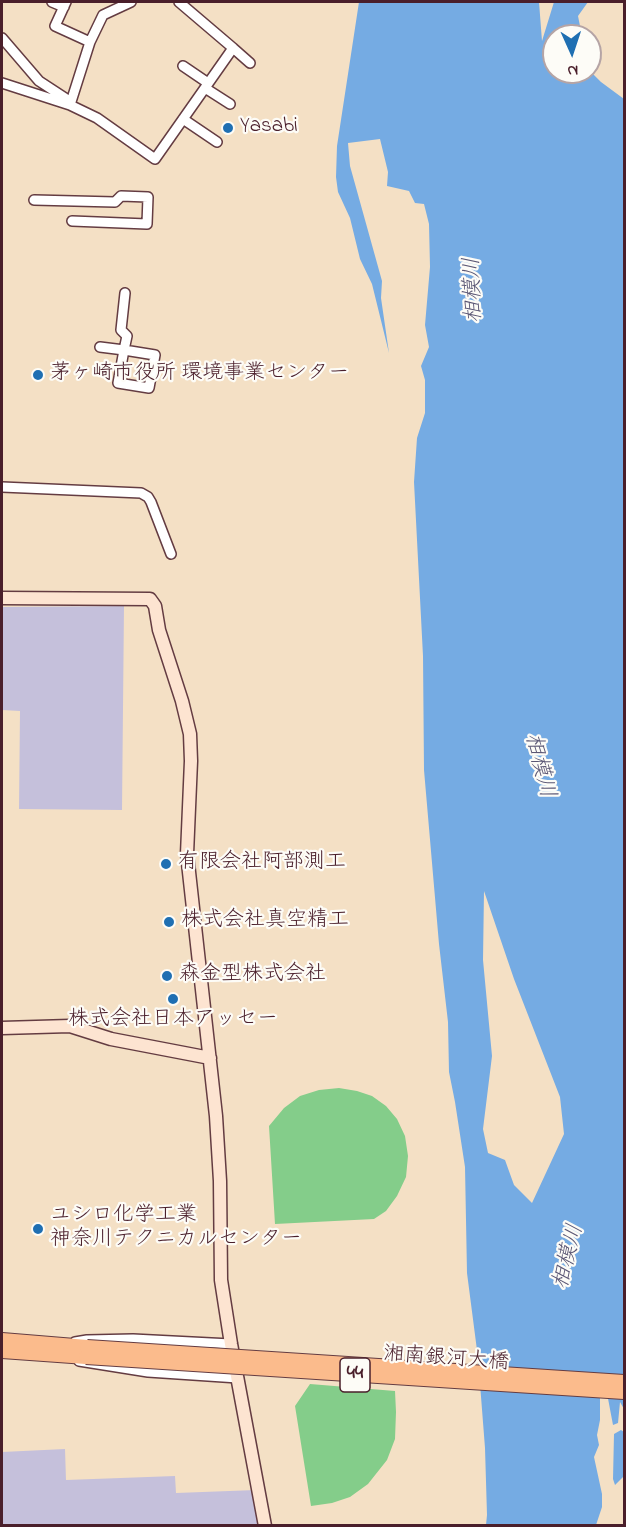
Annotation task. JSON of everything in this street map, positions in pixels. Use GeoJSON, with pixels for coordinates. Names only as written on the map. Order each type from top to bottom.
{"type":"FeatureCollection","features":[{"type":"Feature","properties":{"kind":"main road","name":"44"},"geometry":{"type":"LineString","coordinates":[[2,1340],[55,1350]]}},
{"type":"Feature","properties":{"kind":"main road","name":"44"},"geometry":{"type":"LineString","coordinates":[[2,1351],[86,1352]]}},
{"type":"Feature","properties":{"kind":"main road","name":"湘南銀河大橋"},"geometry":{"type":"LineString","coordinates":[[86,1352],[624,1382]]}},
{"type":"Feature","properties":{"kind":"main road","name":"湘南銀河大橋"},"geometry":{"type":"LineString","coordinates":[[86,1352],[624,1392]]}},
{"type":"Feature","properties":{"kind":"street"},"geometry":{"type":"LineString","coordinates":[[52,2],[65,4],[55,26],[90,42]]}},
{"type":"Feature","properties":{"kind":"street"},"geometry":{"type":"LineString","coordinates":[[70,105],[90,42],[103,15],[131,2]]}},
{"type":"Feature","properties":{"kind":"street"},"geometry":{"type":"LineString","coordinates":[[179,2],[250,63]]}},
{"type":"Feature","properties":{"kind":"street"},"geometry":{"type":"LineString","coordinates":[[2,38],[39,81],[65,98],[70,105]]}},
{"type":"Feature","properties":{"kind":"street"},"geometry":{"type":"LineString","coordinates":[[2,83],[70,105],[98,118],[155,159],[233,48]]}},
{"type":"Feature","properties":{"kind":"street"},"geometry":{"type":"LineString","coordinates":[[183,66],[230,104]]}},
{"type":"Feature","properties":{"kind":"street"},"geometry":{"type":"LineString","coordinates":[[183,119],[217,142]]}},
{"type":"Feature","properties":{"kind":"street"},"geometry":{"type":"LineString","coordinates":[[34,200],[115,202],[121,196],[148,197],[147,224],[72,221]]}},
{"type":"Feature","properties":{"kind":"street"},"geometry":{"type":"LineString","coordinates":[[86,222],[87,202]]}},
{"type":"Feature","properties":{"kind":"street"},"geometry":{"type":"LineString","coordinates":[[100,346],[124,350],[155,355],[149,388],[118,383],[124,350],[127,336],[121,330],[125,293]]}},
{"type":"Feature","properties":{"kind":"street"},"geometry":{"type":"LineString","coordinates":[[2,487],[141,493],[151,502],[171,554]]}},
{"type":"Feature","properties":{"kind":"street"},"geometry":{"type":"LineString","coordinates":[[2,598],[150,599],[155,606],[159,630],[190,734],[187,854],[216,1116],[220,1181],[221,1280],[265,1526]]}},
{"type":"Feature","properties":{"kind":"street"},"geometry":{"type":"LineString","coordinates":[[2,1028],[70,1026],[111,1039],[210,1058]]}},
{"type":"Feature","properties":{"kind":"street"},"geometry":{"type":"LineString","coordinates":[[55,1350],[87,1340],[133,1339],[231,1344]]}},
{"type":"Feature","properties":{"kind":"street"},"geometry":{"type":"LineString","coordinates":[[55,1350],[91,1364],[148,1372],[238,1378]]}},
{"type":"Feature","properties":{"kind":"shaded area"},"geometry":{"type":"Polygon","coordinates":[[[124,606],[122,810],[19,809],[20,711],[2,710],[2,607],[124,606]]]}},
{"type":"Feature","properties":{"kind":"shaded area"},"geometry":{"type":"Polygon","coordinates":[[[65,1449],[66,1480],[175,1476],[176,1493],[256,1490],[263,1525],[2,1525],[2,1452],[65,1449]]]}},
{"type":"Feature","properties":{"kind":"green space"},"geometry":{"type":"Polygon","coordinates":[[[339,1088],[372,1096],[386,1106],[397,1119],[405,1136],[408,1156],[406,1177],[397,1196],[386,1211],[374,1219],[275,1224],[269,1126],[284,1108],[300,1096],[319,1090],[339,1088]]]}},
{"type":"Feature","properties":{"kind":"green space"},"geometry":{"type":"Polygon","coordinates":[[[310,1384],[395,1391],[396,1412],[395,1439],[387,1460],[368,1484],[350,1497],[311,1506],[295,1406],[310,1384]]]}},
{"type":"Feature","properties":{"kind":"water","name":"相模川"},"geometry":{"type":"Polygon","coordinates":[[[359,2],[539,2],[542,84],[602,83],[624,99],[624,1409],[620,1402],[618,1423],[613,1425],[606,1388],[600,1383],[600,1420],[597,1435],[599,1445],[594,1457],[602,1494],[602,1507],[596,1525],[486,1525],[485,1448],[478,1358],[467,1273],[465,1167],[449,1072],[448,1022],[424,770],[423,656],[414,482],[417,438],[425,413],[425,380],[421,366],[429,347],[425,325],[430,267],[429,224],[424,204],[415,203],[409,191],[387,186],[388,172],[380,139],[348,143],[350,166],[382,281],[381,298],[389,353],[372,284],[360,259],[350,218],[338,192],[337,146],[359,2]],[[484,891],[483,960],[492,1056],[483,1129],[488,1153],[505,1160],[514,1185],[532,1203],[564,1134],[560,1097],[514,979],[484,891]]]}},
{"type":"Feature","properties":{"kind":"water"},"geometry":{"type":"Polygon","coordinates":[[[554,2],[588,2],[578,16],[580,24],[547,24],[554,2]]]}},
{"type":"Feature","properties":{"kind":"water"},"geometry":{"type":"Polygon","coordinates":[[[621,1430],[624,1432],[624,1476],[615,1485],[613,1479],[614,1434],[621,1430]]]}},
{"type":"Feature","properties":{"kind":"place","name":"Yasabi"},"geometry":{"type":"Point","coordinates":[228,128]}},
{"type":"Feature","properties":{"kind":"place","name":"茅ヶ崎市役所 環境事業センター"},"geometry":{"type":"Point","coordinates":[38,375]}},
{"type":"Feature","properties":{"kind":"place","name":"有限会社阿部測工"},"geometry":{"type":"Point","coordinates":[166,864]}},
{"type":"Feature","properties":{"kind":"place","name":"株式会社真空精工"},"geometry":{"type":"Point","coordinates":[169,922]}},
{"type":"Feature","properties":{"kind":"place","name":"森金型株式会社"},"geometry":{"type":"Point","coordinates":[167,976]}},
{"type":"Feature","properties":{"kind":"place","name":"株式会社日本アッセー"},"geometry":{"type":"Point","coordinates":[173,999]}},
{"type":"Feature","properties":{"kind":"place","name":"ユシロ化学工業 神奈川テクニカルセンター"},"geometry":{"type":"Point","coordinates":[38,1229]}}]}
